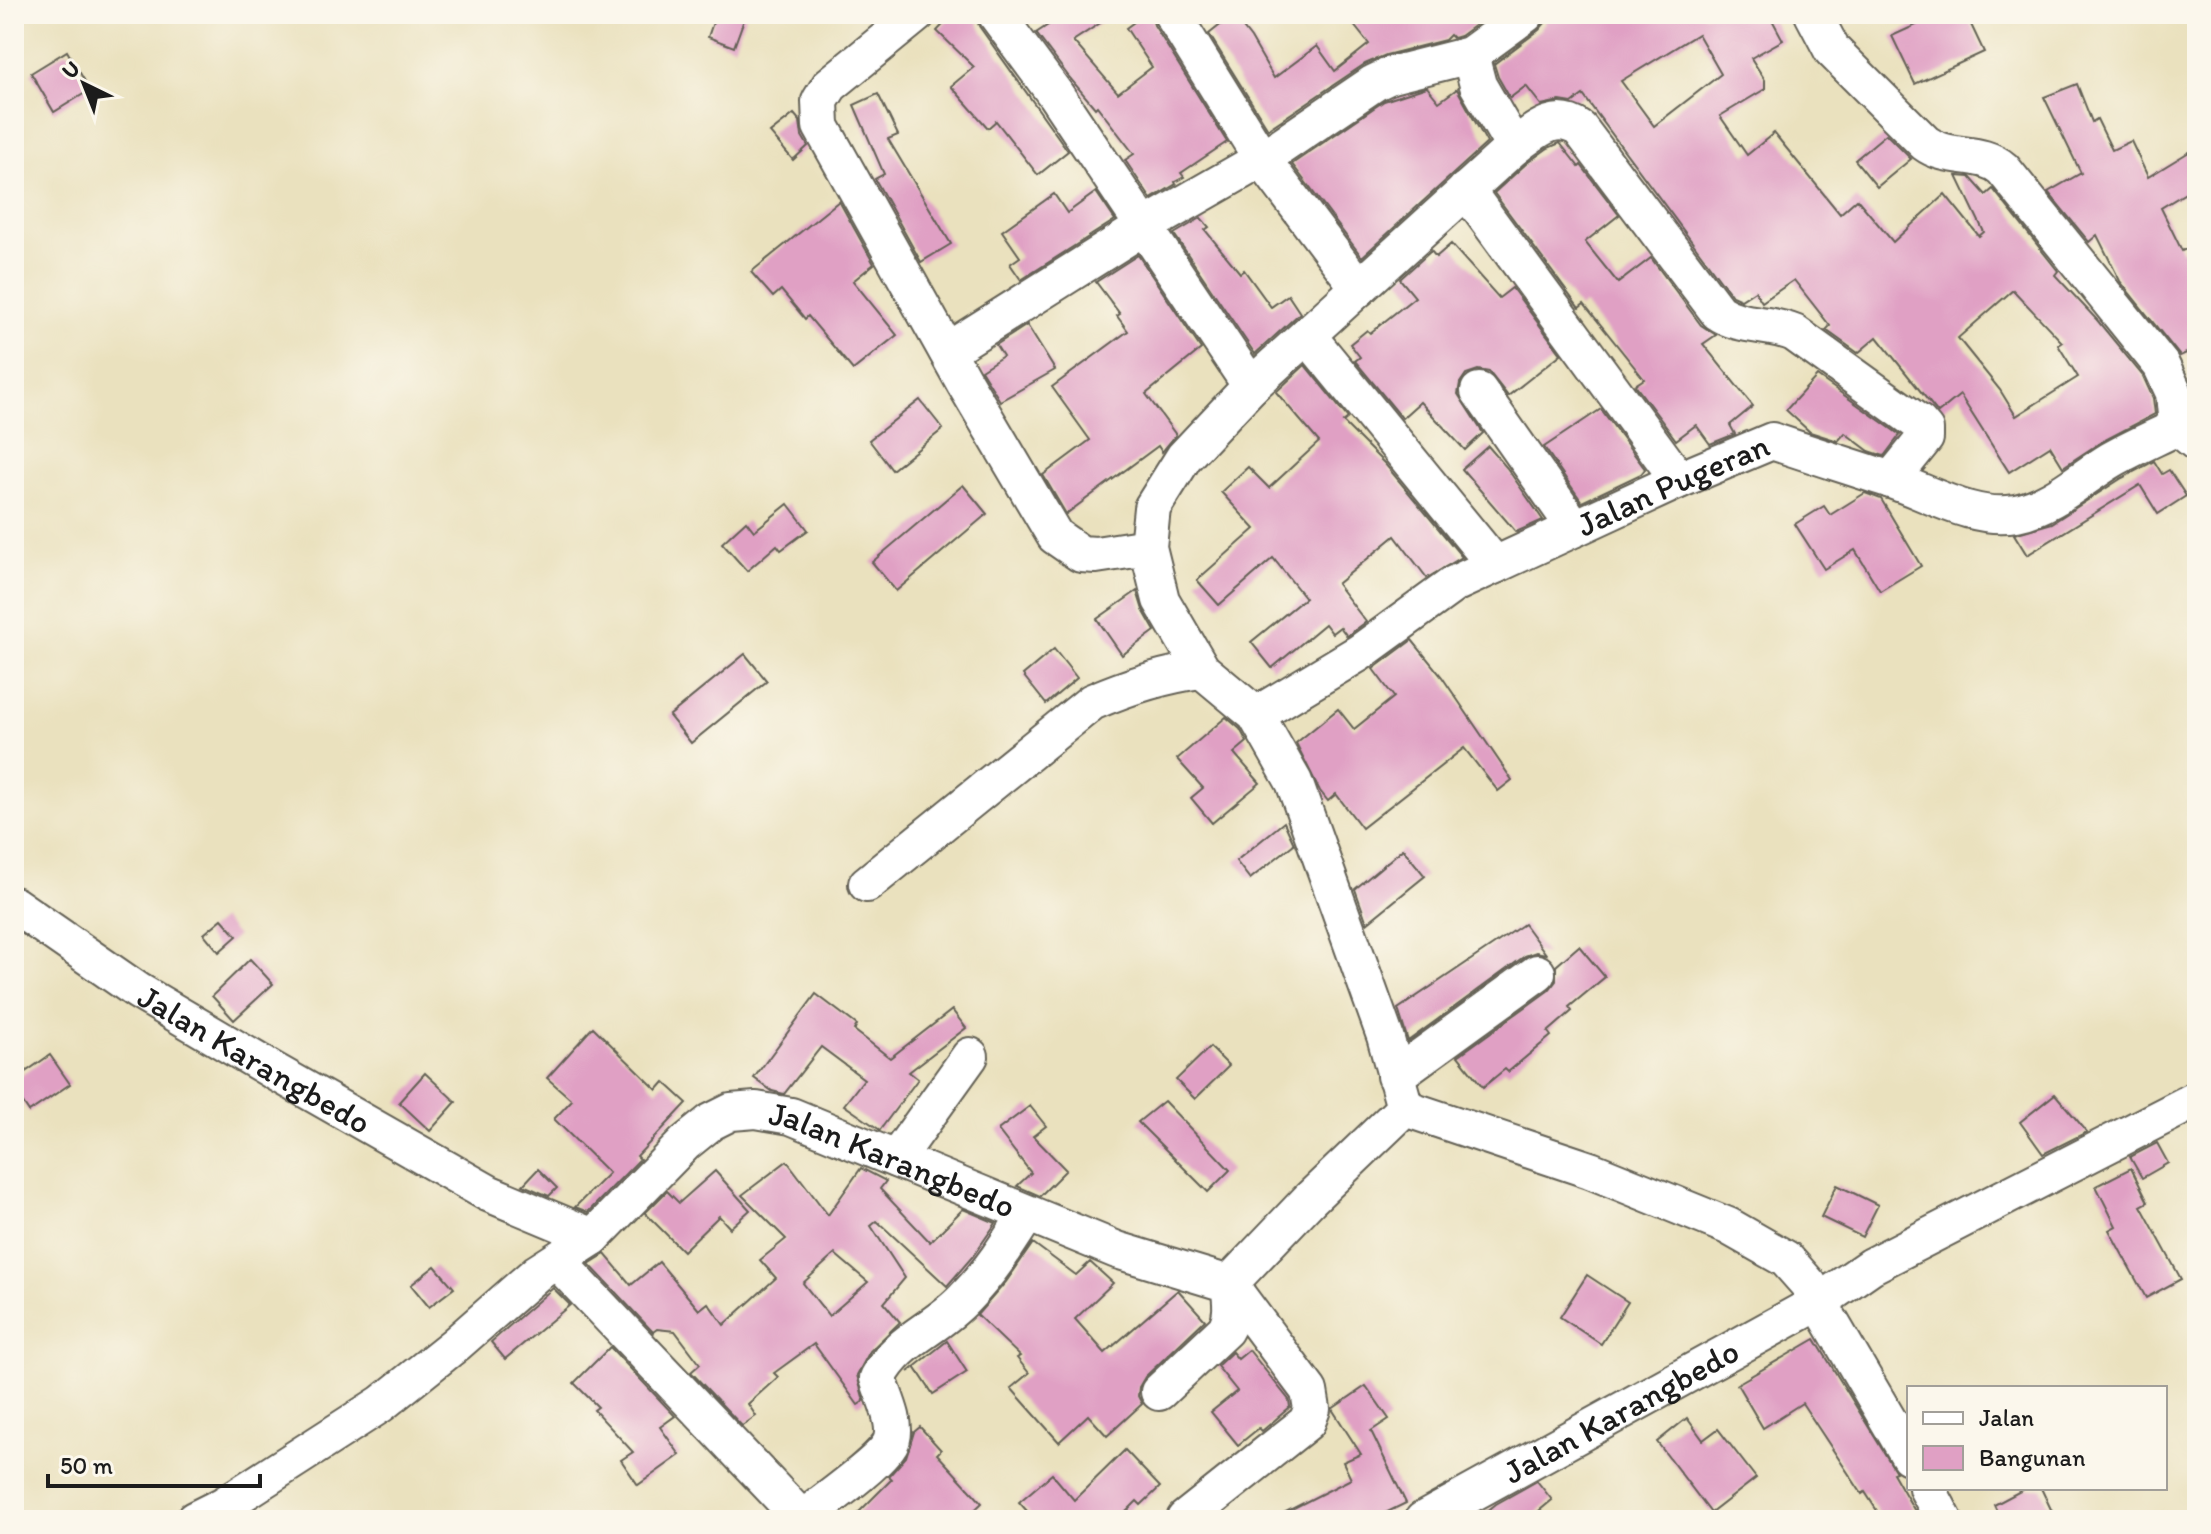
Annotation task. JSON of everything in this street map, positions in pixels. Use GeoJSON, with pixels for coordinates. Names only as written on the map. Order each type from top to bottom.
{"type":"FeatureCollection","features":[{"type":"Feature","properties":{"kind":"street"},"geometry":{"type":"LineString","coordinates":[[996,14],[1055,94],[1251,386]]}},
{"type":"Feature","properties":{"kind":"street"},"geometry":{"type":"LineString","coordinates":[[1172,14],[1262,159],[1359,288]]}},
{"type":"Feature","properties":{"kind":"street"},"geometry":{"type":"LineString","coordinates":[[947,351],[1145,226],[1262,159],[1382,78],[1470,55],[1526,14]]}},
{"type":"Feature","properties":{"kind":"street"},"geometry":{"type":"LineString","coordinates":[[1813,14],[1832,50],[1925,143],[1942,153],[1985,157],[2003,169],[2161,365],[2174,393],[2187,435]]}},
{"type":"Feature","properties":{"kind":"street"},"geometry":{"type":"LineString","coordinates":[[913,15],[830,85],[820,101],[821,126],[1055,536],[1081,554],[1096,555],[1148,547]]}},
{"type":"Feature","properties":{"kind":"street"},"geometry":{"type":"LineString","coordinates":[[1470,55],[1478,85],[1514,147]]}},
{"type":"Feature","properties":{"kind":"street"},"geometry":{"type":"LineString","coordinates":[[1400,1092],[1385,1036],[1294,782],[1256,715],[1202,670],[1161,600],[1148,547],[1152,508],[1184,457],[1251,386],[1466,190],[1514,147],[1548,123],[1559,121],[1572,123],[1580,129],[1718,312],[1735,321],[1784,328],[1794,333],[1919,423],[1925,430],[1925,438],[1891,480]]}},
{"type":"Feature","properties":{"kind":"street"},"geometry":{"type":"LineString","coordinates":[[1466,190],[1679,480]]}},
{"type":"Feature","properties":{"kind":"street"},"geometry":{"type":"LineString","coordinates":[[1307,335],[1495,565]]}},
{"type":"Feature","properties":{"kind":"street"},"geometry":{"type":"LineString","coordinates":[[1479,391],[1575,528]]}},
{"type":"Feature","properties":{"kind":"street","name":"Jalan Pugeran"},"geometry":{"type":"LineString","coordinates":[[1256,715],[1359,653],[1454,584],[1679,480],[1772,441],[1967,509],[1995,514],[2017,513],[2070,489],[2111,460],[2187,435]]}},
{"type":"Feature","properties":{"kind":"street"},"geometry":{"type":"LineString","coordinates":[[867,884],[1092,702],[1164,675],[1202,670]]}},
{"type":"Feature","properties":{"kind":"street","name":"Jalan Karangbedo"},"geometry":{"type":"LineString","coordinates":[[14,905],[138,991],[272,1070],[488,1193],[593,1237]]}},
{"type":"Feature","properties":{"kind":"street"},"geometry":{"type":"LineString","coordinates":[[1229,1284],[1310,1199],[1400,1092],[1537,973]]}},
{"type":"Feature","properties":{"kind":"street"},"geometry":{"type":"LineString","coordinates":[[896,1159],[970,1056]]}},
{"type":"Feature","properties":{"kind":"street"},"geometry":{"type":"LineString","coordinates":[[1400,1092],[1728,1226],[1786,1259],[1809,1285],[1907,1453]]}},
{"type":"Feature","properties":{"kind":"street","name":"Jalan Karangbedo"},"geometry":{"type":"LineString","coordinates":[[1423,1520],[1819,1302],[1871,1266],[2197,1099]]}},
{"type":"Feature","properties":{"kind":"street","name":"Jalan Karangbedo"},"geometry":{"type":"LineString","coordinates":[[194,1520],[236,1498],[381,1404],[456,1344],[508,1295],[593,1237],[685,1143],[711,1122],[731,1112],[756,1110],[791,1116],[1117,1250],[1229,1284]]}},
{"type":"Feature","properties":{"kind":"street"},"geometry":{"type":"LineString","coordinates":[[557,1261],[803,1520],[878,1458],[892,1442],[893,1426],[878,1378],[888,1358],[942,1320],[965,1299],[1001,1255],[1027,1214]]}},
{"type":"Feature","properties":{"kind":"street"},"geometry":{"type":"LineString","coordinates":[[1159,1392],[1229,1324],[1232,1302],[1229,1284]]}},
{"type":"Feature","properties":{"kind":"street"},"geometry":{"type":"LineString","coordinates":[[1185,1519],[1307,1422],[1312,1409],[1309,1391],[1229,1284]]}},
{"type":"Feature","properties":{"kind":"street"},"geometry":{"type":"LineString","coordinates":[[1928,1490],[1944,1520]]}},
{"type":"Feature","properties":{"kind":"building"},"geometry":{"type":"Polygon","coordinates":[[[716,14],[746,14],[734,47],[708,37],[716,14]]]}},
{"type":"Feature","properties":{"kind":"building"},"geometry":{"type":"Polygon","coordinates":[[[953,14],[975,14],[979,26],[1068,151],[1038,175],[996,121],[988,128],[951,86],[974,67],[937,31],[953,14]]]}},
{"type":"Feature","properties":{"kind":"building"},"geometry":{"type":"Polygon","coordinates":[[[1065,14],[1114,14],[1073,41],[1118,93],[1152,67],[1126,28],[1145,14],[1151,14],[1154,25],[1227,142],[1181,173],[1184,177],[1176,184],[1151,199],[1125,160],[1134,154],[1036,33],[1065,14]]]}},
{"type":"Feature","properties":{"kind":"building"},"geometry":{"type":"Polygon","coordinates":[[[1345,14],[1490,14],[1460,36],[1453,38],[1450,35],[1445,40],[1386,55],[1365,64],[1268,129],[1209,34],[1233,15],[1251,38],[1274,78],[1317,46],[1335,71],[1369,44],[1345,14]]]}},
{"type":"Feature","properties":{"kind":"building"},"geometry":{"type":"Polygon","coordinates":[[[1547,14],[1769,14],[1783,40],[1751,58],[1765,80],[1765,89],[1720,116],[1747,155],[1774,133],[1840,214],[1857,199],[1893,242],[1945,194],[1979,236],[1984,232],[1957,176],[1970,177],[1986,195],[1993,189],[2058,271],[2055,275],[2143,376],[2153,398],[2155,414],[2101,442],[2063,467],[2050,446],[2009,472],[1960,395],[1938,413],[1877,337],[1858,353],[1826,330],[1830,326],[1794,280],[1762,302],[1755,291],[1741,300],[1732,296],[1583,95],[1572,103],[1560,101],[1541,105],[1526,86],[1510,98],[1494,64],[1545,23],[1547,14]],[[1698,34],[1621,81],[1654,126],[1721,74],[1698,34]],[[2013,290],[1958,338],[2000,390],[2016,416],[2078,377],[2058,345],[2062,342],[2013,290]]]}},
{"type":"Feature","properties":{"kind":"building"},"geometry":{"type":"Polygon","coordinates":[[[1940,14],[1966,14],[1984,52],[1915,84],[1892,36],[1940,14]]]}},
{"type":"Feature","properties":{"kind":"building"},"geometry":{"type":"Polygon","coordinates":[[[67,51],[90,90],[54,112],[31,73],[67,51]]]}},
{"type":"Feature","properties":{"kind":"building"},"geometry":{"type":"Polygon","coordinates":[[[2077,84],[2092,122],[2097,119],[2112,150],[2131,141],[2148,177],[2189,152],[2197,165],[2197,186],[2161,208],[2182,251],[2197,244],[2197,348],[2180,356],[2120,281],[2097,235],[2089,242],[2048,192],[2081,173],[2044,97],[2077,84]]]}},
{"type":"Feature","properties":{"kind":"building"},"geometry":{"type":"Polygon","coordinates":[[[1427,87],[1439,102],[1457,89],[1487,143],[1362,257],[1292,164],[1384,101],[1427,87]]]}},
{"type":"Feature","properties":{"kind":"building"},"geometry":{"type":"Polygon","coordinates":[[[878,94],[898,135],[888,139],[951,244],[921,262],[875,179],[884,174],[854,105],[878,94]]]}},
{"type":"Feature","properties":{"kind":"building"},"geometry":{"type":"Polygon","coordinates":[[[794,114],[800,121],[802,136],[808,146],[793,160],[770,133],[794,114]]]}},
{"type":"Feature","properties":{"kind":"building"},"geometry":{"type":"Polygon","coordinates":[[[1886,134],[1911,159],[1877,187],[1855,160],[1886,134]]]}},
{"type":"Feature","properties":{"kind":"building"},"geometry":{"type":"Polygon","coordinates":[[[1560,143],[1619,215],[1585,242],[1618,283],[1651,258],[1701,325],[1716,335],[1703,344],[1753,406],[1730,425],[1735,434],[1710,444],[1696,425],[1676,440],[1635,385],[1644,379],[1584,304],[1579,308],[1494,193],[1527,163],[1560,143]]]}},
{"type":"Feature","properties":{"kind":"building"},"geometry":{"type":"Polygon","coordinates":[[[1096,192],[1115,220],[1021,280],[1010,264],[1020,257],[1002,231],[1054,194],[1067,213],[1096,192]]]}},
{"type":"Feature","properties":{"kind":"building"},"geometry":{"type":"Polygon","coordinates":[[[839,201],[874,264],[853,281],[897,335],[853,370],[808,316],[805,319],[781,290],[773,297],[751,272],[839,201]]]}},
{"type":"Feature","properties":{"kind":"building"},"geometry":{"type":"Polygon","coordinates":[[[1201,218],[1209,227],[1205,230],[1240,273],[1244,270],[1271,307],[1288,295],[1300,313],[1255,354],[1174,234],[1201,218]]]}},
{"type":"Feature","properties":{"kind":"building"},"geometry":{"type":"Polygon","coordinates":[[[1451,244],[1499,298],[1512,288],[1561,354],[1508,396],[1489,372],[1478,370],[1466,374],[1458,394],[1483,433],[1465,450],[1420,402],[1402,418],[1355,361],[1360,357],[1350,344],[1367,330],[1370,333],[1415,297],[1400,279],[1431,251],[1436,257],[1451,244]]]}},
{"type":"Feature","properties":{"kind":"building"},"geometry":{"type":"Polygon","coordinates":[[[1138,255],[1201,349],[1146,394],[1176,435],[1162,452],[1158,446],[1066,514],[1043,475],[1090,440],[1052,387],[1128,331],[1117,316],[1120,314],[1096,282],[1138,255]]]}},
{"type":"Feature","properties":{"kind":"building"},"geometry":{"type":"Polygon","coordinates":[[[1027,325],[1055,370],[1000,401],[981,370],[1003,356],[996,345],[1027,325]]]}},
{"type":"Feature","properties":{"kind":"building"},"geometry":{"type":"Polygon","coordinates":[[[1305,365],[1348,418],[1343,422],[1385,464],[1462,557],[1427,578],[1395,536],[1337,584],[1366,622],[1347,636],[1340,627],[1332,633],[1325,624],[1272,668],[1251,642],[1305,598],[1273,558],[1219,605],[1197,580],[1255,529],[1221,492],[1248,467],[1269,488],[1319,442],[1276,392],[1305,365]]]}},
{"type":"Feature","properties":{"kind":"building"},"geometry":{"type":"Polygon","coordinates":[[[1817,376],[1900,435],[1884,456],[1869,451],[1845,433],[1838,441],[1810,432],[1786,410],[1817,376]]]}},
{"type":"Feature","properties":{"kind":"building"},"geometry":{"type":"Polygon","coordinates":[[[920,400],[943,429],[892,470],[869,440],[920,400]]]}},
{"type":"Feature","properties":{"kind":"building"},"geometry":{"type":"Polygon","coordinates":[[[1601,409],[1645,469],[1641,474],[1582,502],[1544,447],[1601,409]]]}},
{"type":"Feature","properties":{"kind":"building"},"geometry":{"type":"Polygon","coordinates":[[[1488,446],[1543,520],[1516,532],[1462,469],[1488,446]]]}},
{"type":"Feature","properties":{"kind":"building"},"geometry":{"type":"Polygon","coordinates":[[[2154,461],[2162,474],[2169,470],[2186,496],[2158,514],[2140,485],[2027,555],[2014,534],[2052,523],[2154,461]]]}},
{"type":"Feature","properties":{"kind":"building"},"geometry":{"type":"Polygon","coordinates":[[[963,485],[987,514],[896,591],[872,562],[963,485]]]}},
{"type":"Feature","properties":{"kind":"building"},"geometry":{"type":"Polygon","coordinates":[[[1865,493],[1881,499],[1921,566],[1880,591],[1855,550],[1824,569],[1795,524],[1824,506],[1830,515],[1865,493]]]}},
{"type":"Feature","properties":{"kind":"building"},"geometry":{"type":"Polygon","coordinates":[[[788,504],[808,530],[781,550],[777,545],[747,571],[722,543],[746,521],[754,531],[788,504]]]}},
{"type":"Feature","properties":{"kind":"building"},"geometry":{"type":"Polygon","coordinates":[[[1137,591],[1155,631],[1122,655],[1097,619],[1137,591]]]}},
{"type":"Feature","properties":{"kind":"building"},"geometry":{"type":"Polygon","coordinates":[[[1412,640],[1442,677],[1512,780],[1498,791],[1464,748],[1362,828],[1336,794],[1328,801],[1320,791],[1296,743],[1338,709],[1354,729],[1394,697],[1373,669],[1412,640]]]}},
{"type":"Feature","properties":{"kind":"building"},"geometry":{"type":"Polygon","coordinates":[[[1054,649],[1077,678],[1046,704],[1023,675],[1054,649]]]}},
{"type":"Feature","properties":{"kind":"building"},"geometry":{"type":"Polygon","coordinates":[[[745,654],[767,681],[691,743],[669,716],[745,654]]]}},
{"type":"Feature","properties":{"kind":"building"},"geometry":{"type":"Polygon","coordinates":[[[1226,717],[1240,729],[1247,742],[1234,753],[1260,783],[1212,823],[1191,798],[1203,788],[1177,759],[1226,717]]]}},
{"type":"Feature","properties":{"kind":"building"},"geometry":{"type":"Polygon","coordinates":[[[1284,822],[1294,844],[1250,879],[1236,861],[1284,822]]]}},
{"type":"Feature","properties":{"kind":"building"},"geometry":{"type":"Polygon","coordinates":[[[1403,849],[1425,876],[1367,923],[1355,889],[1403,849]]]}},
{"type":"Feature","properties":{"kind":"building"},"geometry":{"type":"Polygon","coordinates":[[[222,919],[237,936],[219,952],[204,934],[222,919]]]}},
{"type":"Feature","properties":{"kind":"building"},"geometry":{"type":"Polygon","coordinates":[[[1524,924],[1546,954],[1536,952],[1525,956],[1408,1041],[1398,1009],[1524,924]]]}},
{"type":"Feature","properties":{"kind":"building"},"geometry":{"type":"Polygon","coordinates":[[[1579,946],[1605,977],[1569,1007],[1572,1011],[1548,1032],[1551,1036],[1508,1072],[1505,1069],[1483,1087],[1458,1056],[1549,990],[1556,981],[1556,966],[1579,946]]]}},
{"type":"Feature","properties":{"kind":"building"},"geometry":{"type":"Polygon","coordinates":[[[250,959],[273,984],[234,1020],[212,996],[250,959]]]}},
{"type":"Feature","properties":{"kind":"building"},"geometry":{"type":"Polygon","coordinates":[[[816,994],[857,1025],[854,1030],[890,1058],[952,1010],[966,1028],[909,1072],[918,1079],[880,1130],[844,1105],[864,1079],[821,1047],[784,1094],[772,1091],[754,1078],[816,994]]]}},
{"type":"Feature","properties":{"kind":"building"},"geometry":{"type":"Polygon","coordinates":[[[593,1027],[657,1090],[664,1082],[687,1103],[637,1156],[640,1159],[588,1212],[575,1207],[609,1173],[554,1119],[572,1100],[547,1078],[593,1027]]]}},
{"type":"Feature","properties":{"kind":"building"},"geometry":{"type":"Polygon","coordinates":[[[1210,1047],[1229,1066],[1195,1099],[1176,1080],[1210,1047]]]}},
{"type":"Feature","properties":{"kind":"building"},"geometry":{"type":"Polygon","coordinates":[[[50,1055],[70,1084],[29,1112],[14,1090],[14,1080],[50,1055]]]}},
{"type":"Feature","properties":{"kind":"building"},"geometry":{"type":"Polygon","coordinates":[[[425,1073],[456,1102],[430,1131],[399,1102],[425,1073]]]}},
{"type":"Feature","properties":{"kind":"building"},"geometry":{"type":"Polygon","coordinates":[[[2055,1094],[2087,1132],[2043,1154],[2020,1122],[2055,1094]]]}},
{"type":"Feature","properties":{"kind":"building"},"geometry":{"type":"Polygon","coordinates":[[[1164,1101],[1230,1170],[1208,1192],[1138,1122],[1164,1101]]]}},
{"type":"Feature","properties":{"kind":"building"},"geometry":{"type":"Polygon","coordinates":[[[1030,1106],[1046,1126],[1033,1136],[1066,1170],[1040,1196],[1017,1186],[1031,1173],[998,1130],[1030,1106]]]}},
{"type":"Feature","properties":{"kind":"building"},"geometry":{"type":"Polygon","coordinates":[[[2157,1143],[2168,1163],[2142,1178],[2130,1157],[2157,1143]]]}},
{"type":"Feature","properties":{"kind":"building"},"geometry":{"type":"Polygon","coordinates":[[[787,1161],[828,1215],[861,1168],[886,1181],[880,1189],[930,1242],[963,1209],[996,1223],[947,1286],[877,1221],[871,1226],[905,1278],[884,1303],[900,1322],[870,1351],[857,1375],[864,1401],[858,1405],[814,1344],[774,1373],[778,1377],[748,1404],[756,1416],[742,1426],[691,1372],[700,1364],[675,1331],[657,1329],[653,1332],[589,1264],[605,1254],[631,1285],[659,1262],[699,1310],[708,1303],[724,1325],[776,1278],[760,1260],[786,1239],[742,1195],[787,1161]],[[835,1254],[803,1283],[829,1316],[868,1282],[835,1254]]]}},
{"type":"Feature","properties":{"kind":"building"},"geometry":{"type":"Polygon","coordinates":[[[2131,1168],[2148,1202],[2141,1206],[2181,1279],[2146,1298],[2109,1230],[2116,1226],[2096,1186],[2131,1168]]]}},
{"type":"Feature","properties":{"kind":"building"},"geometry":{"type":"Polygon","coordinates":[[[538,1169],[557,1188],[549,1196],[523,1185],[538,1169]]]}},
{"type":"Feature","properties":{"kind":"building"},"geometry":{"type":"Polygon","coordinates":[[[715,1171],[750,1210],[730,1228],[719,1216],[683,1251],[645,1213],[667,1191],[679,1203],[715,1171]]]}},
{"type":"Feature","properties":{"kind":"building"},"geometry":{"type":"Polygon","coordinates":[[[1837,1185],[1878,1205],[1862,1237],[1821,1217],[1837,1185]]]}},
{"type":"Feature","properties":{"kind":"building"},"geometry":{"type":"Polygon","coordinates":[[[1033,1243],[1076,1275],[1090,1262],[1113,1283],[1075,1319],[1105,1353],[1178,1290],[1205,1320],[1145,1377],[1138,1396],[1142,1404],[1107,1436],[1088,1415],[1059,1442],[1011,1388],[1029,1373],[1017,1358],[1020,1356],[977,1315],[1006,1282],[1033,1243]]]}},
{"type":"Feature","properties":{"kind":"building"},"geometry":{"type":"Polygon","coordinates":[[[435,1266],[454,1288],[429,1307],[411,1285],[435,1266]]]}},
{"type":"Feature","properties":{"kind":"building"},"geometry":{"type":"Polygon","coordinates":[[[1587,1275],[1628,1302],[1601,1344],[1560,1317],[1587,1275]]]}},
{"type":"Feature","properties":{"kind":"building"},"geometry":{"type":"Polygon","coordinates":[[[553,1288],[570,1305],[505,1359],[491,1342],[553,1288]]]}},
{"type":"Feature","properties":{"kind":"building"},"geometry":{"type":"Polygon","coordinates":[[[1815,1339],[1896,1472],[1893,1473],[1920,1520],[1883,1520],[1865,1492],[1862,1494],[1802,1403],[1763,1428],[1737,1384],[1815,1339]]]}},
{"type":"Feature","properties":{"kind":"building"},"geometry":{"type":"Polygon","coordinates":[[[947,1341],[967,1372],[933,1394],[915,1367],[908,1372],[947,1341]]]}},
{"type":"Feature","properties":{"kind":"building"},"geometry":{"type":"Polygon","coordinates":[[[610,1347],[675,1416],[660,1427],[680,1455],[638,1485],[621,1460],[633,1452],[594,1410],[598,1407],[574,1383],[610,1347]]]}},
{"type":"Feature","properties":{"kind":"building"},"geometry":{"type":"Polygon","coordinates":[[[1249,1350],[1289,1400],[1290,1407],[1262,1431],[1259,1428],[1238,1445],[1211,1412],[1237,1391],[1217,1366],[1232,1352],[1238,1359],[1249,1350]]]}},
{"type":"Feature","properties":{"kind":"building"},"geometry":{"type":"Polygon","coordinates":[[[1366,1386],[1389,1419],[1371,1431],[1406,1503],[1371,1520],[1270,1520],[1351,1479],[1343,1462],[1361,1454],[1332,1409],[1366,1386]]]}},
{"type":"Feature","properties":{"kind":"building"},"geometry":{"type":"Polygon","coordinates":[[[1687,1418],[1703,1440],[1718,1429],[1756,1478],[1711,1513],[1657,1442],[1687,1418]]]}},
{"type":"Feature","properties":{"kind":"building"},"geometry":{"type":"Polygon","coordinates":[[[920,1427],[941,1450],[937,1454],[982,1503],[964,1520],[851,1520],[892,1479],[889,1476],[906,1457],[914,1432],[920,1427]]]}},
{"type":"Feature","properties":{"kind":"building"},"geometry":{"type":"Polygon","coordinates":[[[1125,1450],[1160,1487],[1141,1505],[1137,1501],[1118,1520],[1035,1520],[1019,1502],[1052,1474],[1074,1500],[1125,1450]]]}},
{"type":"Feature","properties":{"kind":"building"},"geometry":{"type":"Polygon","coordinates":[[[1537,1481],[1552,1500],[1528,1520],[1476,1520],[1496,1504],[1537,1481]]]}},
{"type":"Feature","properties":{"kind":"building"},"geometry":{"type":"Polygon","coordinates":[[[2022,1490],[2042,1490],[2056,1520],[2001,1520],[1994,1505],[2022,1490]]]}}]}
